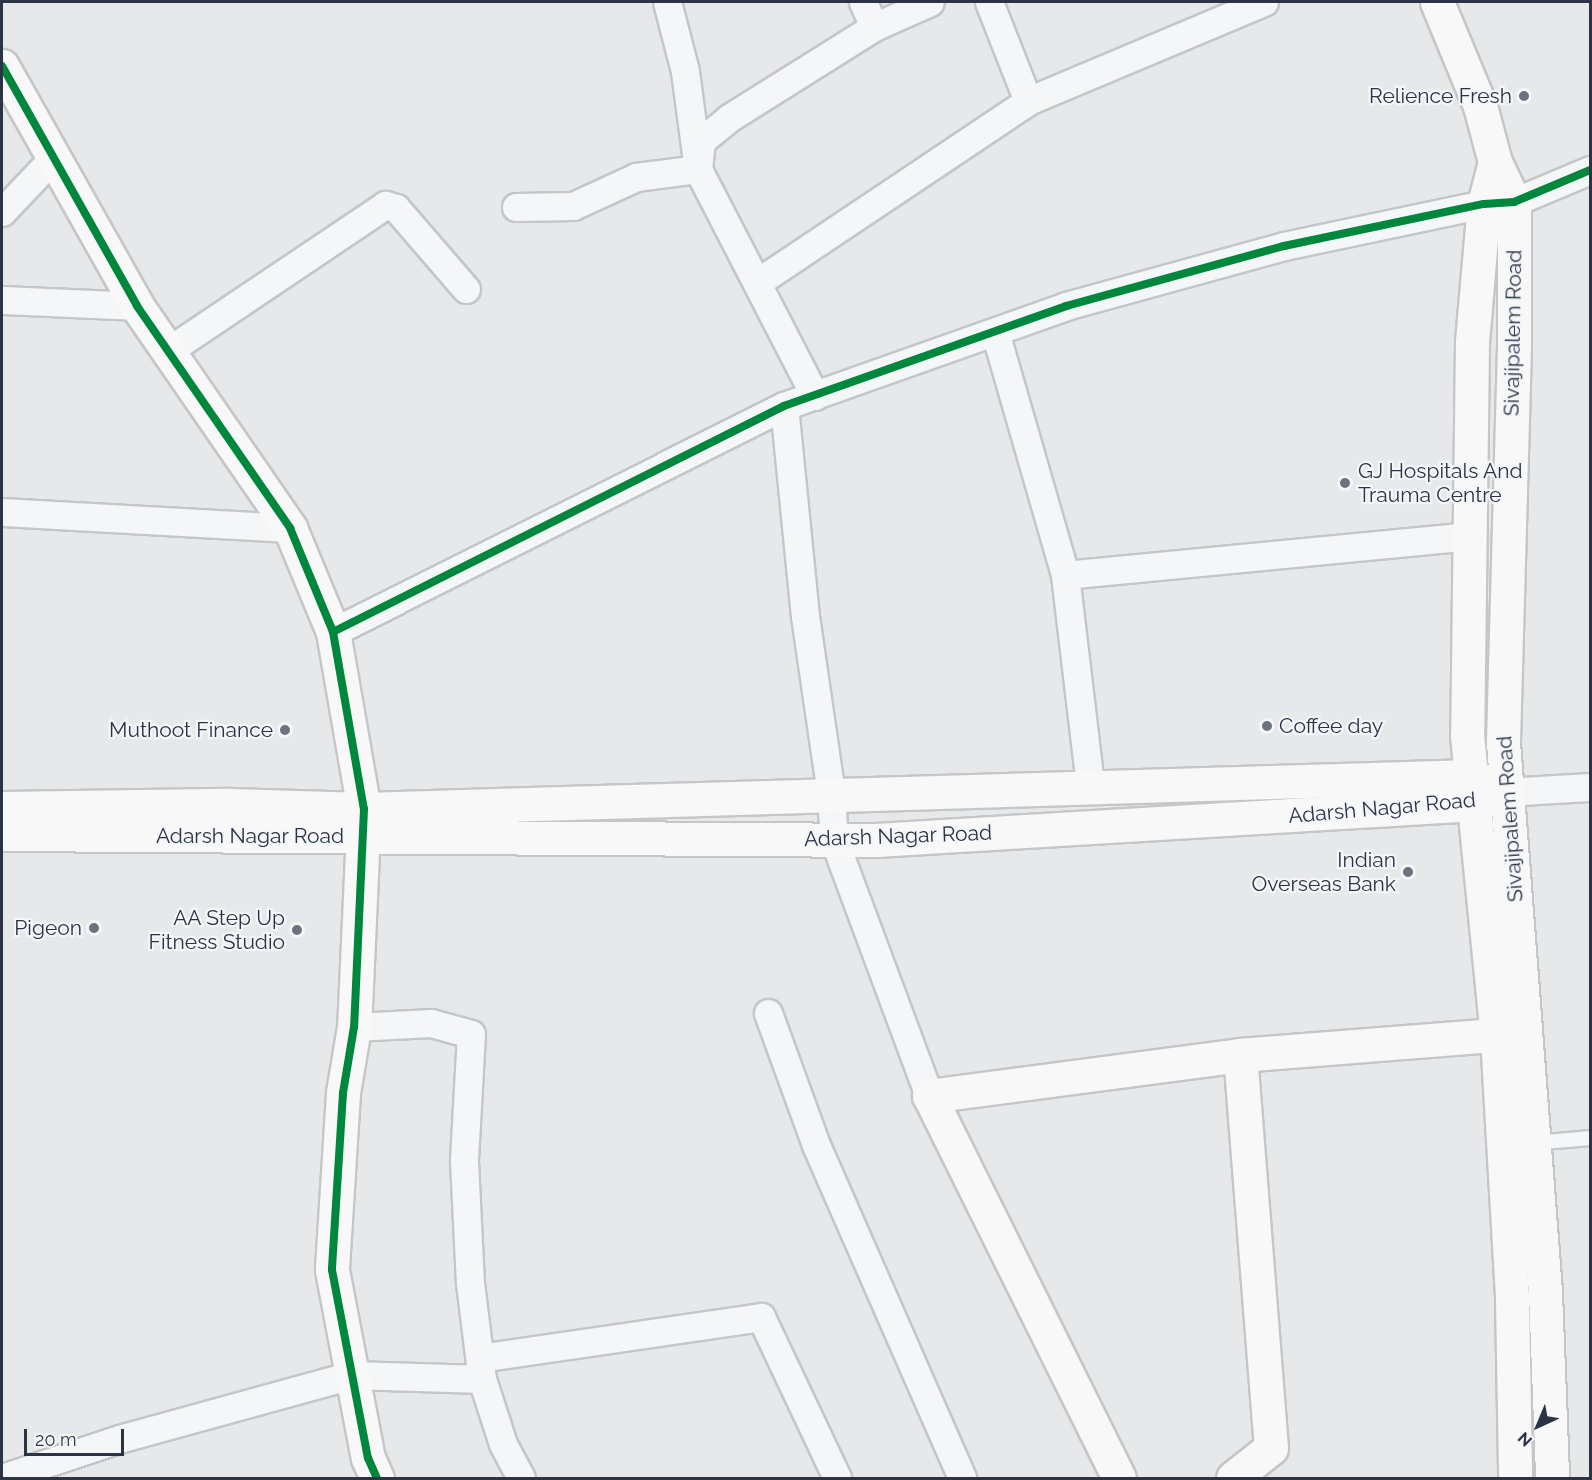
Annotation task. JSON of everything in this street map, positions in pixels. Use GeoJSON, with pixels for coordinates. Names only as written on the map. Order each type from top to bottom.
{"type":"FeatureCollection","features":[{"type":"Feature","properties":{"kind":"main road","name":"Sivajipalem Road"},"geometry":{"type":"LineString","coordinates":[[1437,2],[1480,106],[1495,162],[1514,347],[1503,742],[1511,1034],[1515,1479]]}},
{"type":"Feature","properties":{"kind":"main road"},"geometry":{"type":"LineString","coordinates":[[2,66],[137,306],[290,528],[333,633],[363,823],[354,1027],[343,1094],[332,1270],[368,1458],[377,1479]]}},
{"type":"Feature","properties":{"kind":"main road","name":"Sivajipalem Road"},"geometry":{"type":"LineString","coordinates":[[1499,203],[1472,342],[1467,735],[1511,1034],[1533,1143],[1545,1292],[1552,1479]]}},
{"type":"Feature","properties":{"kind":"main road","name":"Adarsh Nagar Road"},"geometry":{"type":"LineString","coordinates":[[2,834],[363,823],[831,794],[1090,786],[1506,792]]}},
{"type":"Feature","properties":{"kind":"main road","name":"Adarsh Nagar Road"},"geometry":{"type":"LineString","coordinates":[[2,808],[229,805],[363,823],[834,840],[1474,790]]}},
{"type":"Feature","properties":{"kind":"main road"},"geometry":{"type":"LineString","coordinates":[[1119,1479],[929,1096],[1240,1055],[1511,1034]]}},
{"type":"Feature","properties":{"kind":"main road"},"geometry":{"type":"LineString","coordinates":[[1233,1479],[1271,1448],[1240,1055]]}},
{"type":"Feature","properties":{"kind":"street"},"geometry":{"type":"LineString","coordinates":[[668,2],[685,70],[698,169],[815,396]]}},
{"type":"Feature","properties":{"kind":"street"},"geometry":{"type":"LineString","coordinates":[[862,2],[874,27]]}},
{"type":"Feature","properties":{"kind":"street"},"geometry":{"type":"LineString","coordinates":[[698,169],[701,141],[729,117],[874,27],[930,2]]}},
{"type":"Feature","properties":{"kind":"street"},"geometry":{"type":"LineString","coordinates":[[989,2],[1028,101]]}},
{"type":"Feature","properties":{"kind":"street"},"geometry":{"type":"LineString","coordinates":[[758,282],[1028,101],[1264,2]]}},
{"type":"Feature","properties":{"kind":"street"},"geometry":{"type":"LineString","coordinates":[[2,212],[53,158]]}},
{"type":"Feature","properties":{"kind":"street"},"geometry":{"type":"LineString","coordinates":[[516,207],[573,206],[636,177],[698,169]]}},
{"type":"Feature","properties":{"kind":"street"},"geometry":{"type":"LineString","coordinates":[[333,633],[784,406],[1066,306],[1284,246],[1499,203],[1590,170]]}},
{"type":"Feature","properties":{"kind":"street"},"geometry":{"type":"LineString","coordinates":[[168,351],[386,206],[396,208],[466,289]]}},
{"type":"Feature","properties":{"kind":"street"},"geometry":{"type":"LineString","coordinates":[[2,300],[137,306]]}},
{"type":"Feature","properties":{"kind":"street"},"geometry":{"type":"LineString","coordinates":[[995,332],[1065,575],[1090,786]]}},
{"type":"Feature","properties":{"kind":"street"},"geometry":{"type":"LineString","coordinates":[[784,406],[805,616],[831,794],[834,840],[929,1096]]}},
{"type":"Feature","properties":{"kind":"street"},"geometry":{"type":"LineString","coordinates":[[2,512],[290,528]]}},
{"type":"Feature","properties":{"kind":"street"},"geometry":{"type":"LineString","coordinates":[[1065,575],[1470,536]]}},
{"type":"Feature","properties":{"kind":"street"},"geometry":{"type":"LineString","coordinates":[[1506,792],[1590,787]]}},
{"type":"Feature","properties":{"kind":"street"},"geometry":{"type":"LineString","coordinates":[[768,1013],[816,1145],[962,1479]]}},
{"type":"Feature","properties":{"kind":"street"},"geometry":{"type":"LineString","coordinates":[[354,1027],[431,1023],[471,1034],[464,1161],[470,1283],[481,1369],[503,1444],[521,1479]]}},
{"type":"Feature","properties":{"kind":"street"},"geometry":{"type":"LineString","coordinates":[[2,1478],[119,1439],[352,1375],[481,1369],[761,1317],[837,1479]]}},
{"type":"Feature","properties":{"kind":"lane"},"geometry":{"type":"LineString","coordinates":[[1533,1143],[1590,1138]]}},
{"type":"Feature","properties":{"kind":"cycle path"},"geometry":{"type":"LineString","coordinates":[[2,66],[137,306],[290,528],[333,632],[364,809],[354,1027],[343,1093],[332,1270],[368,1458],[377,1478]]}},
{"type":"Feature","properties":{"kind":"cycle path"},"geometry":{"type":"LineString","coordinates":[[333,632],[784,406],[1066,306],[1284,246],[1484,204],[1514,202],[1590,170]]}},
{"type":"Feature","properties":{"kind":"place","name":"Relience Fresh"},"geometry":{"type":"Point","coordinates":[1524,96]}},
{"type":"Feature","properties":{"kind":"place","name":"GJ Hospitals And Trauma Centre"},"geometry":{"type":"Point","coordinates":[1345,483]}},
{"type":"Feature","properties":{"kind":"place","name":"Coffee day"},"geometry":{"type":"Point","coordinates":[1267,726]}},
{"type":"Feature","properties":{"kind":"place","name":"Muthoot Finance"},"geometry":{"type":"Point","coordinates":[285,730]}},
{"type":"Feature","properties":{"kind":"place","name":"Indian Overseas Bank"},"geometry":{"type":"Point","coordinates":[1408,872]}},
{"type":"Feature","properties":{"kind":"place","name":"Pigeon"},"geometry":{"type":"Point","coordinates":[94,928]}},
{"type":"Feature","properties":{"kind":"place","name":"AA Step Up Fitness Studio"},"geometry":{"type":"Point","coordinates":[297,930]}}]}
